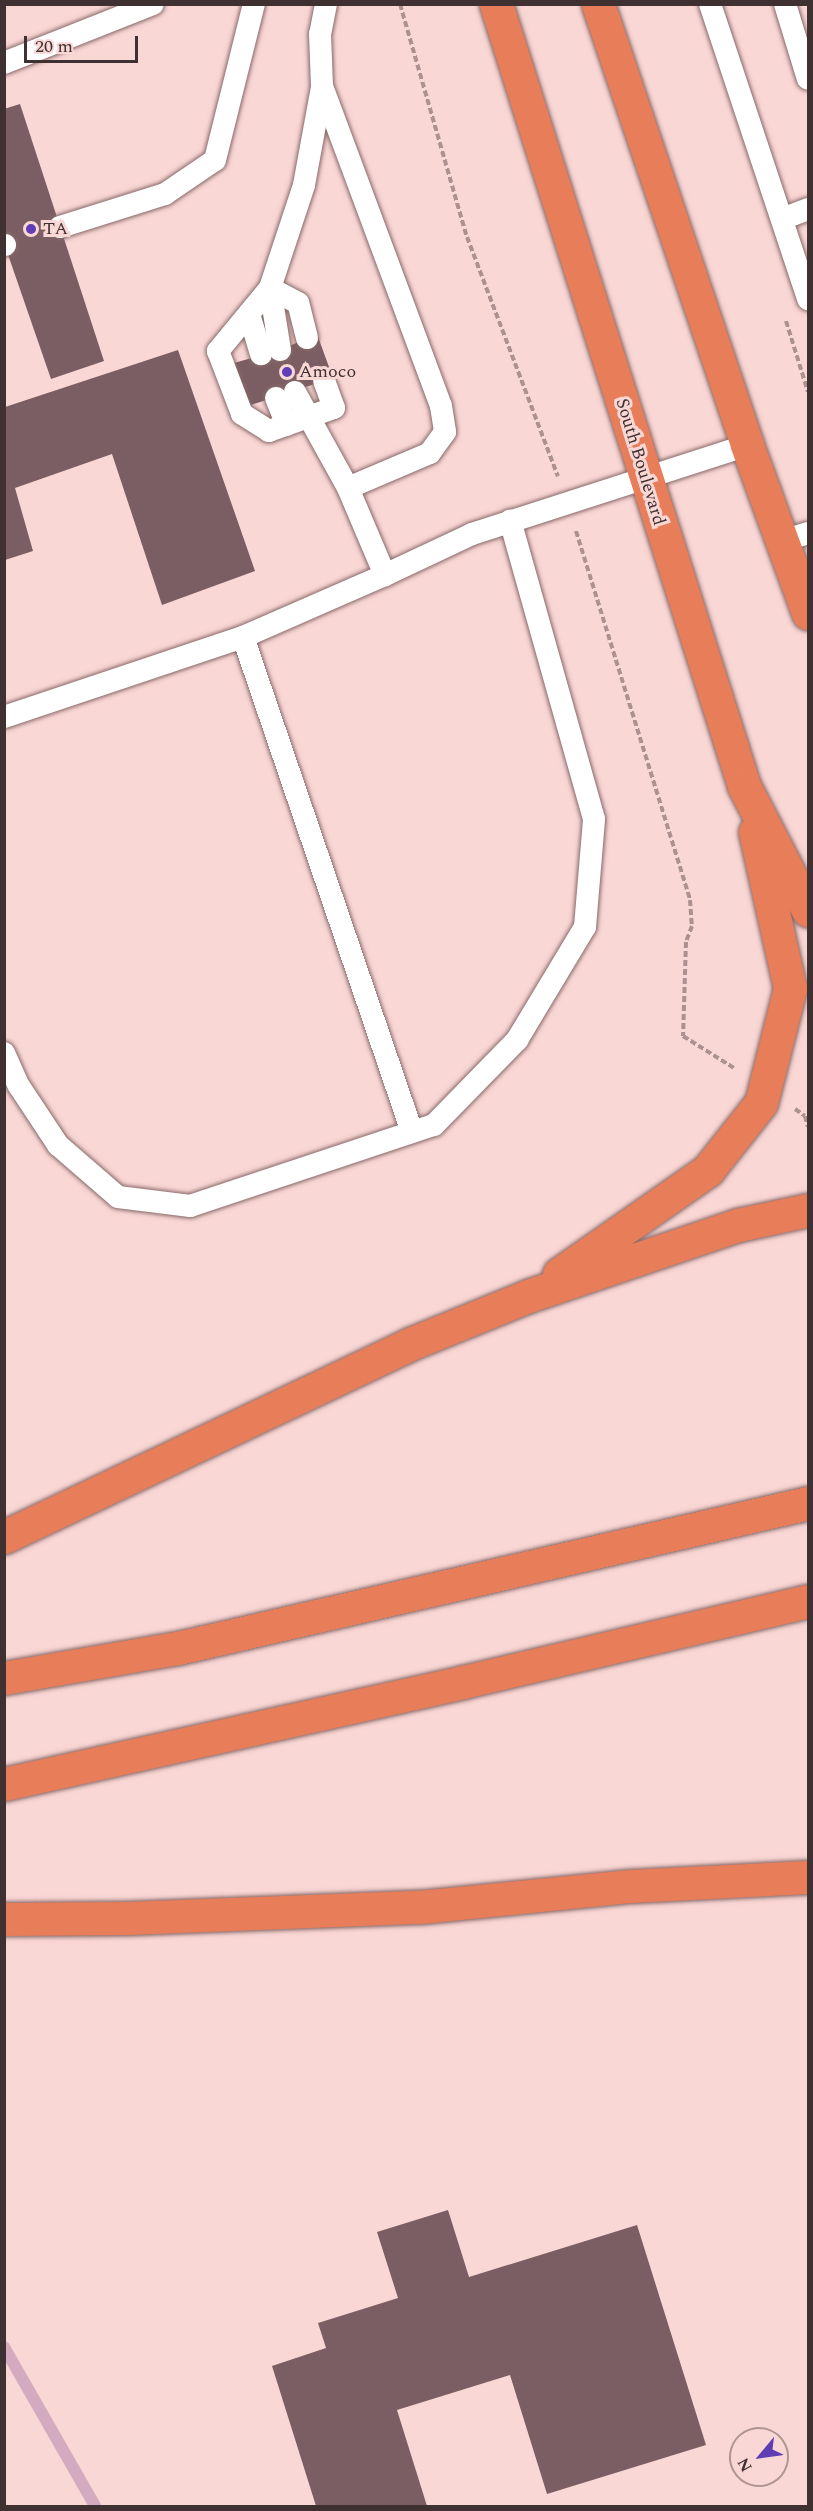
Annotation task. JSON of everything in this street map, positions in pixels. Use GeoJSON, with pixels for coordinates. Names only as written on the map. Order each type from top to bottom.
{"type":"FeatureCollection","features":[{"type":"Feature","properties":{"kind":"highway","name":"South Boulevard"},"geometry":{"type":"LineString","coordinates":[[496,4],[744,786],[808,910]]}},
{"type":"Feature","properties":{"kind":"highway"},"geometry":{"type":"LineString","coordinates":[[598,4],[747,445],[795,537],[808,613]]}},
{"type":"Feature","properties":{"kind":"highway"},"geometry":{"type":"LineString","coordinates":[[528,1296],[708,1170],[761,1103],[790,988],[744,786]]}},
{"type":"Feature","properties":{"kind":"highway"},"geometry":{"type":"LineString","coordinates":[[4,1537],[410,1344],[528,1296],[738,1225],[808,1210]]}},
{"type":"Feature","properties":{"kind":"highway"},"geometry":{"type":"LineString","coordinates":[[4,1678],[178,1648],[808,1503]]}},
{"type":"Feature","properties":{"kind":"highway"},"geometry":{"type":"LineString","coordinates":[[4,1784],[463,1683],[808,1601]]}},
{"type":"Feature","properties":{"kind":"highway"},"geometry":{"type":"LineString","coordinates":[[631,1886],[808,1855]]}},
{"type":"Feature","properties":{"kind":"highway"},"geometry":{"type":"LineString","coordinates":[[4,1919],[128,1918],[420,1907],[631,1886],[808,1877]]}},
{"type":"Feature","properties":{"kind":"lane"},"geometry":{"type":"LineString","coordinates":[[4,63],[153,4]]}},
{"type":"Feature","properties":{"kind":"lane"},"geometry":{"type":"LineString","coordinates":[[60,227],[165,194],[215,160],[254,4]]}},
{"type":"Feature","properties":{"kind":"lane"},"geometry":{"type":"LineString","coordinates":[[249,314],[270,352],[270,288],[304,185],[322,86],[320,34],[326,4]]}},
{"type":"Feature","properties":{"kind":"lane"},"geometry":{"type":"LineString","coordinates":[[710,4],[808,299]]}},
{"type":"Feature","properties":{"kind":"lane"},"geometry":{"type":"LineString","coordinates":[[785,4],[808,79]]}},
{"type":"Feature","properties":{"kind":"lane"},"geometry":{"type":"LineString","coordinates":[[322,86],[441,406],[445,432],[430,453],[348,488]]}},
{"type":"Feature","properties":{"kind":"lane"},"geometry":{"type":"LineString","coordinates":[[782,219],[808,209]]}},
{"type":"Feature","properties":{"kind":"lane"},"geometry":{"type":"LineString","coordinates":[[270,288],[218,351],[242,414],[269,431],[334,408],[324,381]]}},
{"type":"Feature","properties":{"kind":"lane"},"geometry":{"type":"LineString","coordinates":[[270,288],[298,303],[308,338]]}},
{"type":"Feature","properties":{"kind":"lane"},"geometry":{"type":"LineString","coordinates":[[287,425],[285,395],[309,418],[348,488],[385,575]]}},
{"type":"Feature","properties":{"kind":"lane"},"geometry":{"type":"LineString","coordinates":[[4,717],[243,637],[472,534],[747,445]]}},
{"type":"Feature","properties":{"kind":"lane"},"geometry":{"type":"LineString","coordinates":[[4,1053],[19,1086],[58,1145],[118,1197],[190,1206],[434,1125],[517,1040],[585,927],[594,819],[510,521]]}},
{"type":"Feature","properties":{"kind":"lane"},"geometry":{"type":"LineString","coordinates":[[243,637],[412,1132]]}},
{"type":"Feature","properties":{"kind":"path"},"geometry":{"type":"LineString","coordinates":[[400,4],[467,237],[550,451],[690,900],[692,926],[687,942],[683,1036],[765,1086],[805,1116],[808,1127]]}},
{"type":"Feature","properties":{"kind":"building"},"geometry":{"type":"Polygon","coordinates":[[[20,104],[104,361],[51,379],[4,243],[4,109],[20,104]]]}},
{"type":"Feature","properties":{"kind":"building"},"geometry":{"type":"Polygon","coordinates":[[[317,334],[333,378],[248,406],[234,363],[280,350],[317,334]]]}},
{"type":"Feature","properties":{"kind":"building"},"geometry":{"type":"Polygon","coordinates":[[[178,350],[255,571],[162,605],[112,454],[15,488],[33,551],[5,560],[5,407],[178,350]]]}},
{"type":"Feature","properties":{"kind":"building"},"geometry":{"type":"Polygon","coordinates":[[[448,2210],[469,2277],[637,2225],[706,2445],[547,2494],[510,2375],[397,2410],[427,2506],[316,2506],[272,2366],[326,2348],[318,2323],[398,2298],[377,2232],[448,2210]]]}},
{"type":"Feature","properties":{"kind":"waterway"},"geometry":{"type":"LineString","coordinates":[[4,2347],[95,2506]]}},
{"type":"Feature","properties":{"kind":"place","name":"TA"},"geometry":{"type":"Point","coordinates":[31,229]}},
{"type":"Feature","properties":{"kind":"place","name":"Amoco"},"geometry":{"type":"Point","coordinates":[287,372]}}]}
